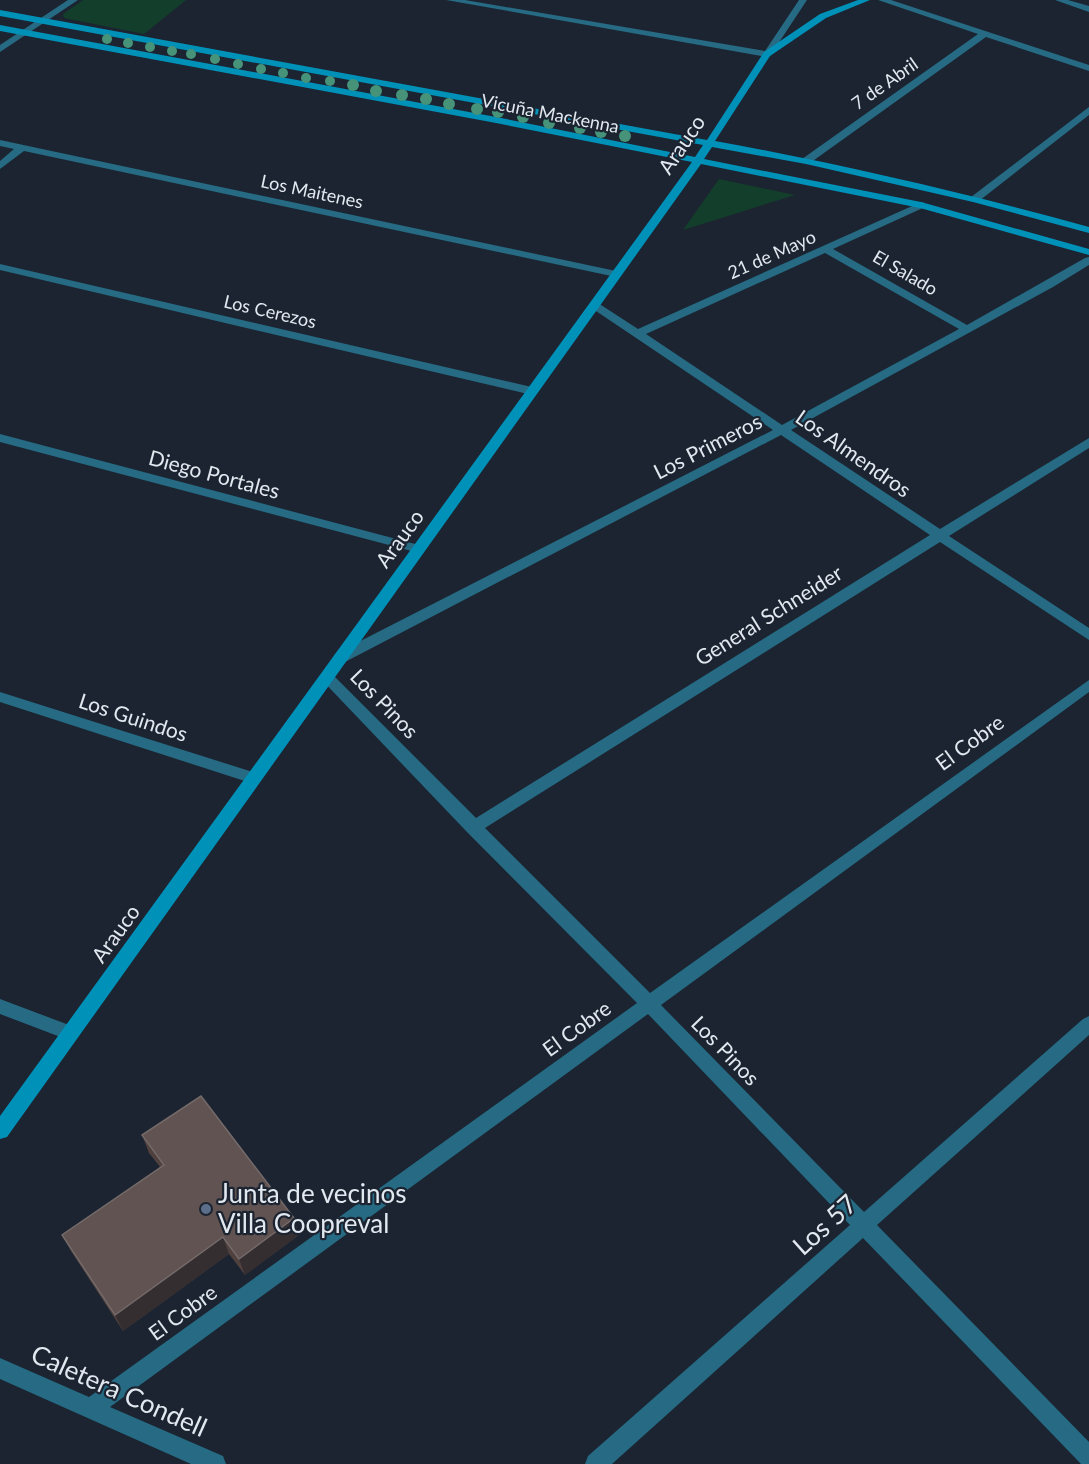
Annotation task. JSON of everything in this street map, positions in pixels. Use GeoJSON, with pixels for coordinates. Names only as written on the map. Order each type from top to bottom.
{"type":"FeatureCollection","features":[{"type":"Feature","properties":{"kind":"main road","name":"Arauco"},"geometry":{"type":"LineString","coordinates":[[0,1131],[699,159],[767,54],[823,16],[862,1]]}},
{"type":"Feature","properties":{"kind":"main road","name":"Vicuña Mackenna"},"geometry":{"type":"LineString","coordinates":[[0,13],[806,161],[975,199],[1089,230]]}},
{"type":"Feature","properties":{"kind":"main road","name":"Vicuña Mackenna"},"geometry":{"type":"LineString","coordinates":[[0,28],[699,159],[921,205],[1089,252]]}},
{"type":"Feature","properties":{"kind":"street"},"geometry":{"type":"LineString","coordinates":[[0,49],[74,0]]}},
{"type":"Feature","properties":{"kind":"street"},"geometry":{"type":"LineString","coordinates":[[450,0],[767,54],[803,0]]}},
{"type":"Feature","properties":{"kind":"street"},"geometry":{"type":"LineString","coordinates":[[882,0],[1089,68]]}},
{"type":"Feature","properties":{"kind":"street"},"geometry":{"type":"LineString","coordinates":[[1059,0],[1089,9]]}},
{"type":"Feature","properties":{"kind":"street","name":"7 de Abril"},"geometry":{"type":"LineString","coordinates":[[806,161],[984,34]]}},
{"type":"Feature","properties":{"kind":"street"},"geometry":{"type":"LineString","coordinates":[[975,199],[1089,110]]}},
{"type":"Feature","properties":{"kind":"street","name":"Los Maitenes"},"geometry":{"type":"LineString","coordinates":[[0,143],[616,274]]}},
{"type":"Feature","properties":{"kind":"street"},"geometry":{"type":"LineString","coordinates":[[0,166],[23,147]]}},
{"type":"Feature","properties":{"kind":"street","name":"21 de Mayo"},"geometry":{"type":"LineString","coordinates":[[637,334],[921,205]]}},
{"type":"Feature","properties":{"kind":"street","name":"El Salado"},"geometry":{"type":"LineString","coordinates":[[826,249],[966,329]]}},
{"type":"Feature","properties":{"kind":"street","name":"Los Primeros"},"geometry":{"type":"LineString","coordinates":[[340,658],[784,429],[1049,285],[1089,260]]}},
{"type":"Feature","properties":{"kind":"street","name":"Los Cerezos"},"geometry":{"type":"LineString","coordinates":[[0,267],[532,391]]}},
{"type":"Feature","properties":{"kind":"street","name":"Los Almendros"},"geometry":{"type":"LineString","coordinates":[[594,305],[784,429],[937,535],[1089,635]]}},
{"type":"Feature","properties":{"kind":"street","name":"Diego Portales"},"geometry":{"type":"LineString","coordinates":[[0,438],[419,549]]}},
{"type":"Feature","properties":{"kind":"street","name":"General Schneider"},"geometry":{"type":"LineString","coordinates":[[473,828],[937,535],[1089,442]]}},
{"type":"Feature","properties":{"kind":"street","name":"Los Pinos"},"geometry":{"type":"LineString","coordinates":[[326,677],[649,1004],[1089,1458]]}},
{"type":"Feature","properties":{"kind":"street","name":"El Cobre"},"geometry":{"type":"LineString","coordinates":[[91,1408],[1089,685]]}},
{"type":"Feature","properties":{"kind":"street","name":"Los Guindos"},"geometry":{"type":"LineString","coordinates":[[0,697],[254,778]]}},
{"type":"Feature","properties":{"kind":"street"},"geometry":{"type":"LineString","coordinates":[[0,1006],[71,1033]]}},
{"type":"Feature","properties":{"kind":"street","name":"Los 57"},"geometry":{"type":"LineString","coordinates":[[596,1464],[1089,1024]]}},
{"type":"Feature","properties":{"kind":"street","name":"Caletera Condell"},"geometry":{"type":"LineString","coordinates":[[0,1368],[215,1464]]}},
{"type":"Feature","properties":{"kind":"green space"},"geometry":{"type":"Polygon","coordinates":[[[83,0],[186,0],[144,34],[64,18],[63,14],[83,0]]]}},
{"type":"Feature","properties":{"kind":"green space"},"geometry":{"type":"Polygon","coordinates":[[[719,179],[795,195],[683,230],[719,179]]]}},
{"type":"Feature","properties":{"kind":"building","name":"Junta de vecinos Villa Coopreval"},"geometry":{"type":"Polygon","coordinates":[[[201,1096],[294,1218],[239,1259],[223,1237],[115,1315],[62,1235],[164,1165],[142,1135],[201,1096]]]}},
{"type":"Feature","properties":{"kind":"place","name":"Junta de vecinos Villa Coopreval"},"geometry":{"type":"Point","coordinates":[206,1209]}}]}
